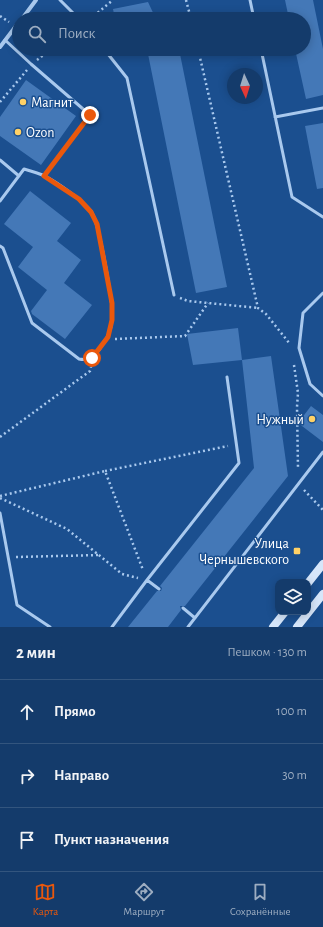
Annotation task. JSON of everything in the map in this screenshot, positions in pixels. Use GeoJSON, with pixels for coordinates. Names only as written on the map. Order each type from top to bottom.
{"type":"FeatureCollection","features":[{"type":"Feature","properties":{"kind":"main road"},"geometry":{"type":"LineString","coordinates":[[311,579],[323,564]]}},
{"type":"Feature","properties":{"kind":"main road"},"geometry":{"type":"LineString","coordinates":[[297,627],[323,594]]}},
{"type":"Feature","properties":{"kind":"main road"},"geometry":{"type":"LineString","coordinates":[[273,627],[283,615]]}},
{"type":"Feature","properties":{"kind":"street"},"geometry":{"type":"LineString","coordinates":[[27,12],[36,0]]}},
{"type":"Feature","properties":{"kind":"street"},"geometry":{"type":"LineString","coordinates":[[0,47],[12,31]]}},
{"type":"Feature","properties":{"kind":"lane"},"geometry":{"type":"LineString","coordinates":[[60,0],[72,12]]}},
{"type":"Feature","properties":{"kind":"lane"},"geometry":{"type":"LineString","coordinates":[[250,0],[253,12]]}},
{"type":"Feature","properties":{"kind":"lane"},"geometry":{"type":"LineString","coordinates":[[5,40],[12,46]]}},
{"type":"Feature","properties":{"kind":"lane"},"geometry":{"type":"LineString","coordinates":[[22,56],[90,115],[44,176]]}},
{"type":"Feature","properties":{"kind":"lane"},"geometry":{"type":"LineString","coordinates":[[110,56],[127,78],[174,295]]}},
{"type":"Feature","properties":{"kind":"lane"},"geometry":{"type":"LineString","coordinates":[[262,56],[292,198],[323,217]]}},
{"type":"Feature","properties":{"kind":"lane"},"geometry":{"type":"LineString","coordinates":[[275,117],[323,108]]}},
{"type":"Feature","properties":{"kind":"lane"},"geometry":{"type":"LineString","coordinates":[[0,160],[19,176]]}},
{"type":"Feature","properties":{"kind":"lane"},"geometry":{"type":"LineString","coordinates":[[0,201],[24,169],[44,176],[79,199],[91,212],[97,224],[112,303],[112,320],[108,337],[92,358],[85,360],[79,359],[32,323],[3,248],[0,246]]}},
{"type":"Feature","properties":{"kind":"lane"},"geometry":{"type":"LineString","coordinates":[[323,293],[303,313],[299,348],[310,384],[323,396]]}},
{"type":"Feature","properties":{"kind":"lane"},"geometry":{"type":"LineString","coordinates":[[112,627],[146,580],[239,463],[227,377]]}},
{"type":"Feature","properties":{"kind":"lane"},"geometry":{"type":"LineString","coordinates":[[188,627],[323,452]]}},
{"type":"Feature","properties":{"kind":"lane"},"geometry":{"type":"LineString","coordinates":[[0,513],[17,605],[50,627]]}},
{"type":"Feature","properties":{"kind":"lane"},"geometry":{"type":"LineString","coordinates":[[146,580],[158,589]]}},
{"type":"Feature","properties":{"kind":"lane"},"geometry":{"type":"LineString","coordinates":[[183,608],[195,618]]}},
{"type":"Feature","properties":{"kind":"path"},"geometry":{"type":"LineString","coordinates":[[98,12],[113,0]]}},
{"type":"Feature","properties":{"kind":"path"},"geometry":{"type":"LineString","coordinates":[[186,0],[189,12]]}},
{"type":"Feature","properties":{"kind":"path"},"geometry":{"type":"LineString","coordinates":[[0,102],[31,64],[42,56]]}},
{"type":"Feature","properties":{"kind":"path"},"geometry":{"type":"LineString","coordinates":[[200,56],[258,308]]}},
{"type":"Feature","properties":{"kind":"path"},"geometry":{"type":"LineString","coordinates":[[174,295],[188,301],[258,308],[266,314],[290,343],[291,350]]}},
{"type":"Feature","properties":{"kind":"path"},"geometry":{"type":"LineString","coordinates":[[108,337],[118,340],[185,336],[208,303]]}},
{"type":"Feature","properties":{"kind":"path"},"geometry":{"type":"LineString","coordinates":[[0,437],[90,371],[92,358]]}},
{"type":"Feature","properties":{"kind":"path"},"geometry":{"type":"LineString","coordinates":[[294,365],[298,393],[298,484],[323,510]]}},
{"type":"Feature","properties":{"kind":"path"},"geometry":{"type":"LineString","coordinates":[[0,497],[105,470],[237,444]]}},
{"type":"Feature","properties":{"kind":"path"},"geometry":{"type":"LineString","coordinates":[[105,470],[138,554],[146,580]]}},
{"type":"Feature","properties":{"kind":"path"},"geometry":{"type":"LineString","coordinates":[[0,497],[67,529],[122,574],[146,580]]}},
{"type":"Feature","properties":{"kind":"path"},"geometry":{"type":"LineString","coordinates":[[8,557],[99,555]]}},
{"type":"Feature","properties":{"kind":"building"},"geometry":{"type":"Polygon","coordinates":[[[285,0],[313,0],[323,49],[323,95],[306,99],[297,56],[311,56],[311,12],[288,12],[285,0]]]}},
{"type":"Feature","properties":{"kind":"building"},"geometry":{"type":"Polygon","coordinates":[[[148,2],[153,12],[114,12],[113,9],[148,2]]]}},
{"type":"Feature","properties":{"kind":"building"},"geometry":{"type":"Polygon","coordinates":[[[148,56],[180,56],[227,287],[196,293],[148,56]]]}},
{"type":"Feature","properties":{"kind":"building"},"geometry":{"type":"Polygon","coordinates":[[[26,80],[76,116],[41,165],[0,136],[0,117],[26,80]]]}},
{"type":"Feature","properties":{"kind":"building"},"geometry":{"type":"Polygon","coordinates":[[[323,123],[323,188],[317,189],[305,126],[323,123]]]}},
{"type":"Feature","properties":{"kind":"building"},"geometry":{"type":"Polygon","coordinates":[[[30,191],[71,223],[57,241],[81,260],[64,283],[92,305],[65,339],[32,314],[31,311],[47,290],[18,267],[33,247],[4,224],[30,191]]]}},
{"type":"Feature","properties":{"kind":"building"},"geometry":{"type":"Polygon","coordinates":[[[238,328],[242,360],[193,365],[187,334],[238,328]]]}},
{"type":"Feature","properties":{"kind":"building"},"geometry":{"type":"Polygon","coordinates":[[[271,356],[288,476],[185,606],[180,606],[181,610],[168,627],[128,627],[157,591],[161,591],[162,588],[160,586],[254,468],[242,360],[271,356]]]}},
{"type":"Feature","properties":{"kind":"building","name":"Нужный"},"geometry":{"type":"Polygon","coordinates":[[[311,406],[323,415],[323,442],[298,423],[311,406]]]}},
{"type":"Feature","properties":{"kind":"place","name":"Магнит"},"geometry":{"type":"Point","coordinates":[23,102]}},
{"type":"Feature","properties":{"kind":"place","name":"Ozon"},"geometry":{"type":"Point","coordinates":[18,132]}},
{"type":"Feature","properties":{"kind":"place","name":"Нужный"},"geometry":{"type":"Point","coordinates":[312,419]}},
{"type":"Feature","properties":{"kind":"place","name":"Улица Чернышевского"},"geometry":{"type":"Point","coordinates":[297,551]}},
{"type":"Feature","properties":{"kind":"route"},"geometry":{"type":"LineString","coordinates":[[90,115],[44,176],[79,199],[91,212],[97,224],[112,303],[112,320],[108,337],[92,358]]}}]}
